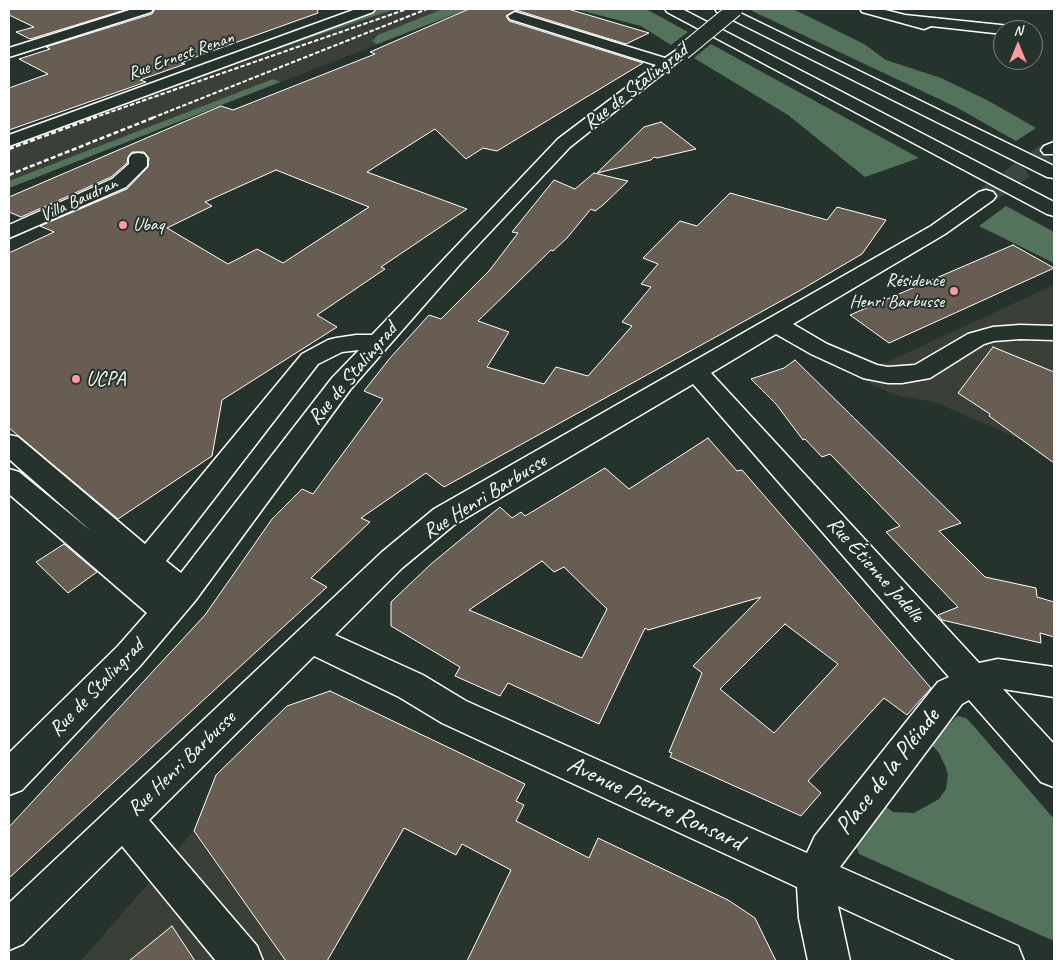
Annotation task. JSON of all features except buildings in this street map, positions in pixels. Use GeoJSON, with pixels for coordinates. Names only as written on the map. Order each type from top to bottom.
{"type":"FeatureCollection","features":[{"type":"Feature","properties":{"kind":"main road"},"geometry":{"type":"LineString","coordinates":[[9,53],[146,9]]}},
{"type":"Feature","properties":{"kind":"main road","name":"Rue Ernest Renan"},"geometry":{"type":"LineString","coordinates":[[9,141],[368,9]]}},
{"type":"Feature","properties":{"kind":"main road"},"geometry":{"type":"LineString","coordinates":[[672,9],[1054,210]]}},
{"type":"Feature","properties":{"kind":"main road"},"geometry":{"type":"LineString","coordinates":[[722,9],[1054,174]]}},
{"type":"Feature","properties":{"kind":"main road","name":"Rue de Stalingrad"},"geometry":{"type":"LineString","coordinates":[[9,778],[129,656],[175,602],[341,384],[564,143],[676,58],[735,9]]}},
{"type":"Feature","properties":{"kind":"main road"},"geometry":{"type":"LineString","coordinates":[[867,9],[908,19],[993,28]]}},
{"type":"Feature","properties":{"kind":"main road"},"geometry":{"type":"LineString","coordinates":[[322,11],[342,18]]}},
{"type":"Feature","properties":{"kind":"main road"},"geometry":{"type":"LineString","coordinates":[[515,16],[676,58]]}},
{"type":"Feature","properties":{"kind":"main road"},"geometry":{"type":"LineString","coordinates":[[908,19],[944,34]]}},
{"type":"Feature","properties":{"kind":"main road","name":"Villa Baudran"},"geometry":{"type":"LineString","coordinates":[[9,232],[119,183],[138,166],[138,158]]}},
{"type":"Feature","properties":{"kind":"main road","name":"Rue Henri Barbusse"},"geometry":{"type":"LineString","coordinates":[[9,930],[392,560],[444,517],[938,230],[986,196]]}},
{"type":"Feature","properties":{"kind":"main road"},"geometry":{"type":"LineString","coordinates":[[775,324],[820,349],[872,372],[888,375],[921,372],[976,338],[993,334],[1054,332]]}},
{"type":"Feature","properties":{"kind":"main road"},"geometry":{"type":"LineString","coordinates":[[147,563],[310,359],[336,345],[356,342],[377,343]]}},
{"type":"Feature","properties":{"kind":"main road","name":"Rue Étienne Jodelle"},"geometry":{"type":"LineString","coordinates":[[695,371],[1054,770]]}},
{"type":"Feature","properties":{"kind":"main road"},"geometry":{"type":"LineString","coordinates":[[13,443],[147,563],[175,602]]}},
{"type":"Feature","properties":{"kind":"main road"},"geometry":{"type":"LineString","coordinates":[[9,479],[175,602]]}},
{"type":"Feature","properties":{"kind":"main road","name":"Avenue Pierre Ronsard"},"geometry":{"type":"LineString","coordinates":[[311,639],[411,686],[454,712],[1003,961]]}},
{"type":"Feature","properties":{"kind":"main road","name":"Place de la Pléiade"},"geometry":{"type":"LineString","coordinates":[[816,877],[828,849],[950,693],[985,676],[998,674],[1054,682]]}},
{"type":"Feature","properties":{"kind":"main road"},"geometry":{"type":"LineString","coordinates":[[124,819],[242,961]]}},
{"type":"Feature","properties":{"kind":"main road"},"geometry":{"type":"LineString","coordinates":[[816,877],[819,918],[829,961]]}},
{"type":"Feature","properties":{"kind":"shaded area"},"geometry":{"type":"Polygon","coordinates":[[[378,9],[469,9],[9,188],[9,144],[378,9]]]}},
{"type":"Feature","properties":{"kind":"shaded area"},"geometry":{"type":"Polygon","coordinates":[[[1054,285],[1054,454],[935,402],[895,395],[812,356],[826,341],[881,365],[1054,285]]]}},
{"type":"Feature","properties":{"kind":"shaded area"},"geometry":{"type":"Polygon","coordinates":[[[193,832],[286,961],[81,961],[193,832]]]}},
{"type":"Feature","properties":{"kind":"green space"},"geometry":{"type":"Polygon","coordinates":[[[378,9],[395,9],[172,85],[233,62],[378,9]]]}},
{"type":"Feature","properties":{"kind":"green space"},"geometry":{"type":"Polygon","coordinates":[[[443,9],[468,9],[377,44],[372,41],[378,35],[443,9]]]}},
{"type":"Feature","properties":{"kind":"green space"},"geometry":{"type":"Polygon","coordinates":[[[575,9],[646,9],[688,32],[671,45],[641,26],[575,9]]]}},
{"type":"Feature","properties":{"kind":"green space"},"geometry":{"type":"Polygon","coordinates":[[[754,9],[793,9],[864,44],[886,60],[941,78],[987,100],[1036,128],[1016,141],[956,107],[752,11],[754,9]]]}},
{"type":"Feature","properties":{"kind":"green space"},"geometry":{"type":"Polygon","coordinates":[[[711,44],[919,158],[865,177],[788,115],[694,58],[711,44]]]}},
{"type":"Feature","properties":{"kind":"green space"},"geometry":{"type":"Polygon","coordinates":[[[273,79],[280,82],[9,188],[9,181],[273,79]]]}},
{"type":"Feature","properties":{"kind":"green space"},"geometry":{"type":"Polygon","coordinates":[[[1006,206],[1054,232],[1054,263],[979,226],[1006,206]]]}},
{"type":"Feature","properties":{"kind":"green space"},"geometry":{"type":"Polygon","coordinates":[[[957,716],[966,718],[971,723],[1054,819],[1054,941],[859,854],[856,845],[885,806],[893,812],[914,813],[939,799],[946,789],[948,775],[939,753],[931,744],[957,716]]]}},
{"type":"Feature","properties":{"kind":"tunnel"},"geometry":{"type":"LineString","coordinates":[[986,196],[1050,150]]}},
{"type":"Feature","properties":{"kind":"railway"},"geometry":{"type":"LineString","coordinates":[[93,118],[407,9]]}},
{"type":"Feature","properties":{"kind":"railway"},"geometry":{"type":"LineString","coordinates":[[152,118],[427,9]]}},
{"type":"Feature","properties":{"kind":"railway"},"geometry":{"type":"LineString","coordinates":[[9,149],[96,117]]}},
{"type":"Feature","properties":{"kind":"railway"},"geometry":{"type":"LineString","coordinates":[[9,175],[155,117]]}},
{"type":"Feature","properties":{"kind":"place","name":"Ubaq"},"geometry":{"type":"Point","coordinates":[123,225]}},
{"type":"Feature","properties":{"kind":"place","name":"Résidence Henri Barbusse"},"geometry":{"type":"Point","coordinates":[954,291]}},
{"type":"Feature","properties":{"kind":"place","name":"UCPA"},"geometry":{"type":"Point","coordinates":[76,379]}}]}
